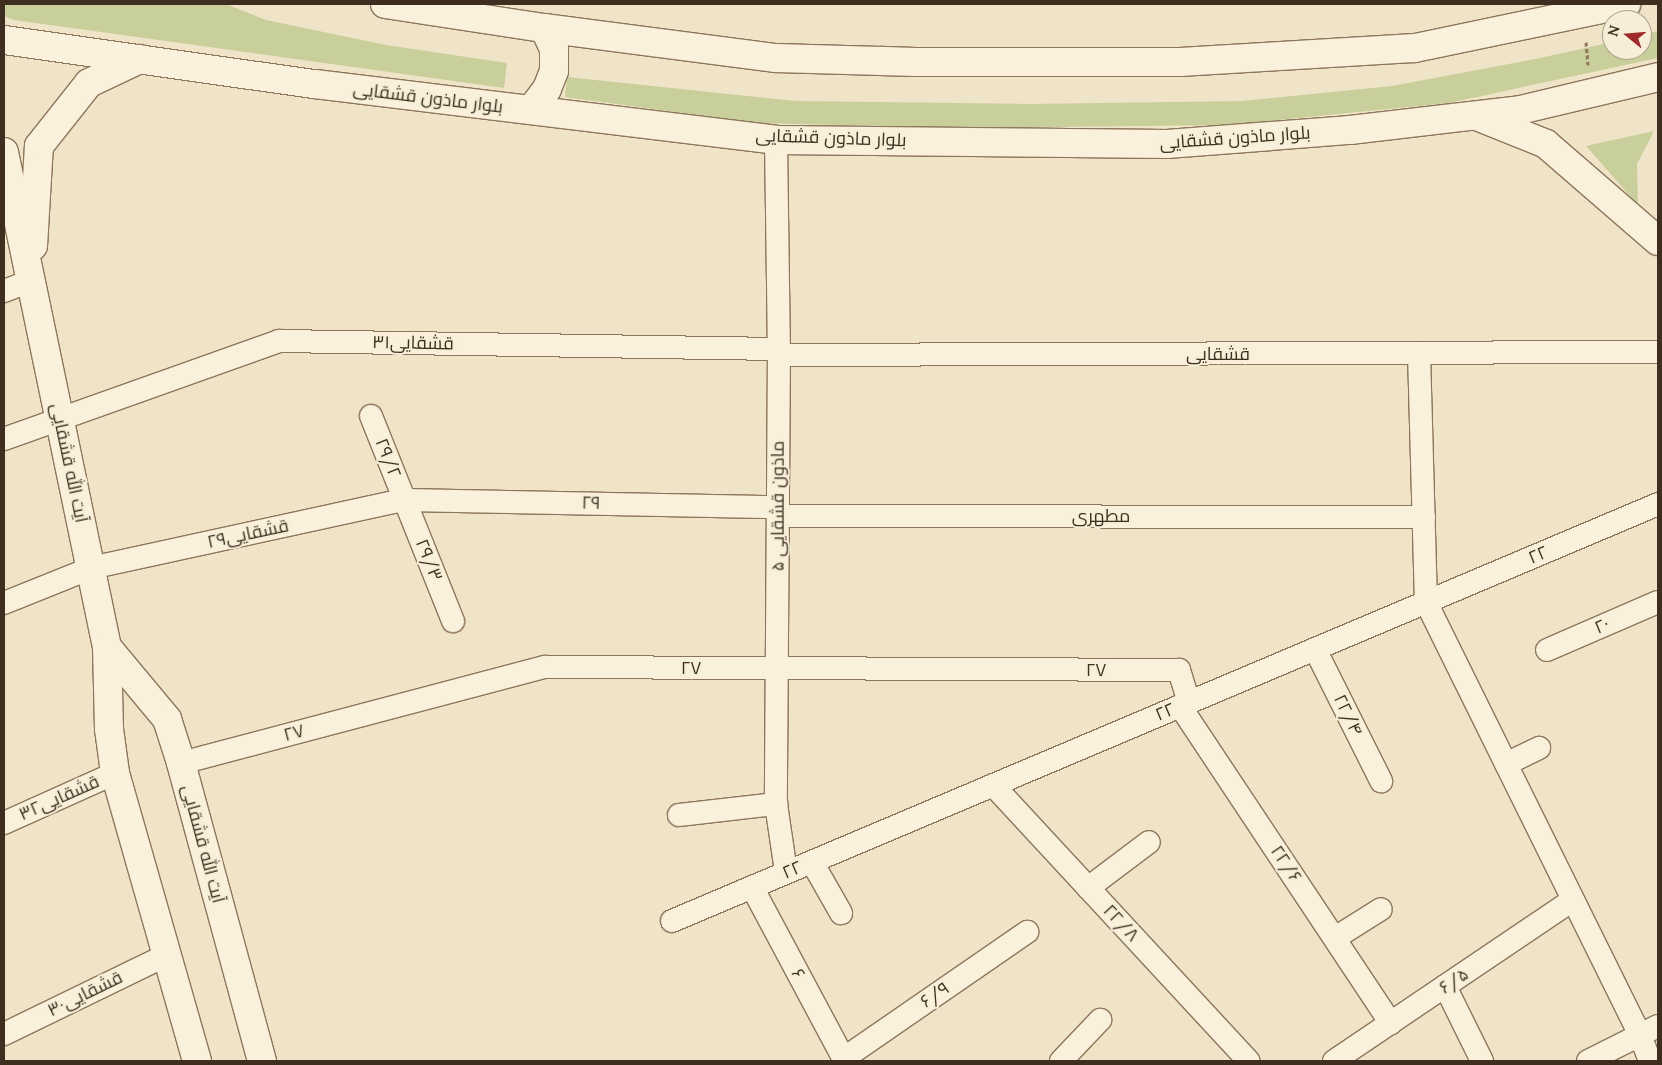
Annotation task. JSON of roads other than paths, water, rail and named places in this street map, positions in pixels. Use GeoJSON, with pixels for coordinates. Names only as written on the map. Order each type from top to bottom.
{"type":"FeatureCollection","features":[{"type":"Feature","properties":{"kind":"street"},"geometry":{"type":"LineString","coordinates":[[385,4],[544,28],[776,58],[926,62],[1180,62],[1414,48],[1581,9],[1626,4]]}},
{"type":"Feature","properties":{"kind":"street"},"geometry":{"type":"LineString","coordinates":[[531,110],[547,89],[554,72],[554,50],[544,28]]}},
{"type":"Feature","properties":{"kind":"street","name":"بلوار ماذون قشقایی"},"geometry":{"type":"LineString","coordinates":[[4,40],[315,84],[776,140],[1167,144],[1350,130],[1520,110],[1658,77]]}},
{"type":"Feature","properties":{"kind":"street"},"geometry":{"type":"LineString","coordinates":[[32,280],[39,146],[89,83],[140,59]]}},
{"type":"Feature","properties":{"kind":"street"},"geometry":{"type":"LineString","coordinates":[[1475,115],[1546,144],[1658,240]]}},
{"type":"Feature","properties":{"kind":"street","name":"ماذون قشقایی ۵"},"geometry":{"type":"LineString","coordinates":[[776,140],[779,352],[776,804],[786,872]]}},
{"type":"Feature","properties":{"kind":"street"},"geometry":{"type":"LineString","coordinates":[[4,152],[32,280]]}},
{"type":"Feature","properties":{"kind":"street"},"geometry":{"type":"LineString","coordinates":[[4,291],[32,280]]}},
{"type":"Feature","properties":{"kind":"street","name":"آیت الله قشقایی"},"geometry":{"type":"LineString","coordinates":[[32,280],[107,647],[109,729],[115,773],[197,1061]]}},
{"type":"Feature","properties":{"kind":"street","name":"۳۱قشقایی"},"geometry":{"type":"LineString","coordinates":[[4,439],[279,341],[779,352]]}},
{"type":"Feature","properties":{"kind":"street","name":"قشقایی"},"geometry":{"type":"LineString","coordinates":[[779,352],[1658,352]]}},
{"type":"Feature","properties":{"kind":"street"},"geometry":{"type":"LineString","coordinates":[[1419,353],[1426,602],[1573,900],[1649,1031],[1650,1061]]}},
{"type":"Feature","properties":{"kind":"street","name":"۲۹/۲"},"geometry":{"type":"LineString","coordinates":[[371,416],[404,500]]}},
{"type":"Feature","properties":{"kind":"street","name":"۲۹"},"geometry":{"type":"LineString","coordinates":[[404,500],[778,511]]}},
{"type":"Feature","properties":{"kind":"street","name":"قشقایی۲۹"},"geometry":{"type":"LineString","coordinates":[[4,603],[91,568],[404,500]]}},
{"type":"Feature","properties":{"kind":"street","name":"۲۹/۳"},"geometry":{"type":"LineString","coordinates":[[404,500],[453,620]]}},
{"type":"Feature","properties":{"kind":"street","name":"۲۲"},"geometry":{"type":"LineString","coordinates":[[672,920],[1658,504]]}},
{"type":"Feature","properties":{"kind":"street","name":"مطهری"},"geometry":{"type":"LineString","coordinates":[[778,511],[1424,517]]}},
{"type":"Feature","properties":{"kind":"street","name":"۲۰"},"geometry":{"type":"LineString","coordinates":[[1547,650],[1658,602]]}},
{"type":"Feature","properties":{"kind":"street","name":"آیت الله قشقایی"},"geometry":{"type":"LineString","coordinates":[[107,647],[167,719],[181,763],[262,1061]]}},
{"type":"Feature","properties":{"kind":"street","name":"۲۲/۴"},"geometry":{"type":"LineString","coordinates":[[1315,649],[1381,781]]}},
{"type":"Feature","properties":{"kind":"street","name":"۲۷"},"geometry":{"type":"LineString","coordinates":[[181,763],[545,667],[1179,670],[1185,704]]}},
{"type":"Feature","properties":{"kind":"street","name":"۲۲/۶"},"geometry":{"type":"LineString","coordinates":[[1185,704],[1391,1023]]}},
{"type":"Feature","properties":{"kind":"street"},"geometry":{"type":"LineString","coordinates":[[1506,764],[1539,748]]}},
{"type":"Feature","properties":{"kind":"street","name":"قشقایی۳۲"},"geometry":{"type":"LineString","coordinates":[[4,823],[115,773]]}},
{"type":"Feature","properties":{"kind":"street","name":"۲۲/۸"},"geometry":{"type":"LineString","coordinates":[[993,785],[1249,1061]]}},
{"type":"Feature","properties":{"kind":"street"},"geometry":{"type":"LineString","coordinates":[[679,815],[776,804]]}},
{"type":"Feature","properties":{"kind":"street"},"geometry":{"type":"LineString","coordinates":[[1088,888],[1149,842]]}},
{"type":"Feature","properties":{"kind":"street"},"geometry":{"type":"LineString","coordinates":[[812,862],[841,913]]}},
{"type":"Feature","properties":{"kind":"street","name":"۶"},"geometry":{"type":"LineString","coordinates":[[752,887],[844,1060]]}},
{"type":"Feature","properties":{"kind":"street","name":"۶/۵"},"geometry":{"type":"LineString","coordinates":[[1334,1061],[1573,900]]}},
{"type":"Feature","properties":{"kind":"street"},"geometry":{"type":"LineString","coordinates":[[1335,938],[1381,909]]}},
{"type":"Feature","properties":{"kind":"street","name":"۶/۹"},"geometry":{"type":"LineString","coordinates":[[844,1060],[1027,932]]}},
{"type":"Feature","properties":{"kind":"street","name":"قشقایی۳۰"},"geometry":{"type":"LineString","coordinates":[[4,1034],[166,955]]}},
{"type":"Feature","properties":{"kind":"street"},"geometry":{"type":"LineString","coordinates":[[1445,986],[1482,1061]]}},
{"type":"Feature","properties":{"kind":"street"},"geometry":{"type":"LineString","coordinates":[[1061,1061],[1100,1020]]}},
{"type":"Feature","properties":{"kind":"street"},"geometry":{"type":"LineString","coordinates":[[1588,1061],[1649,1031]]}}]}
